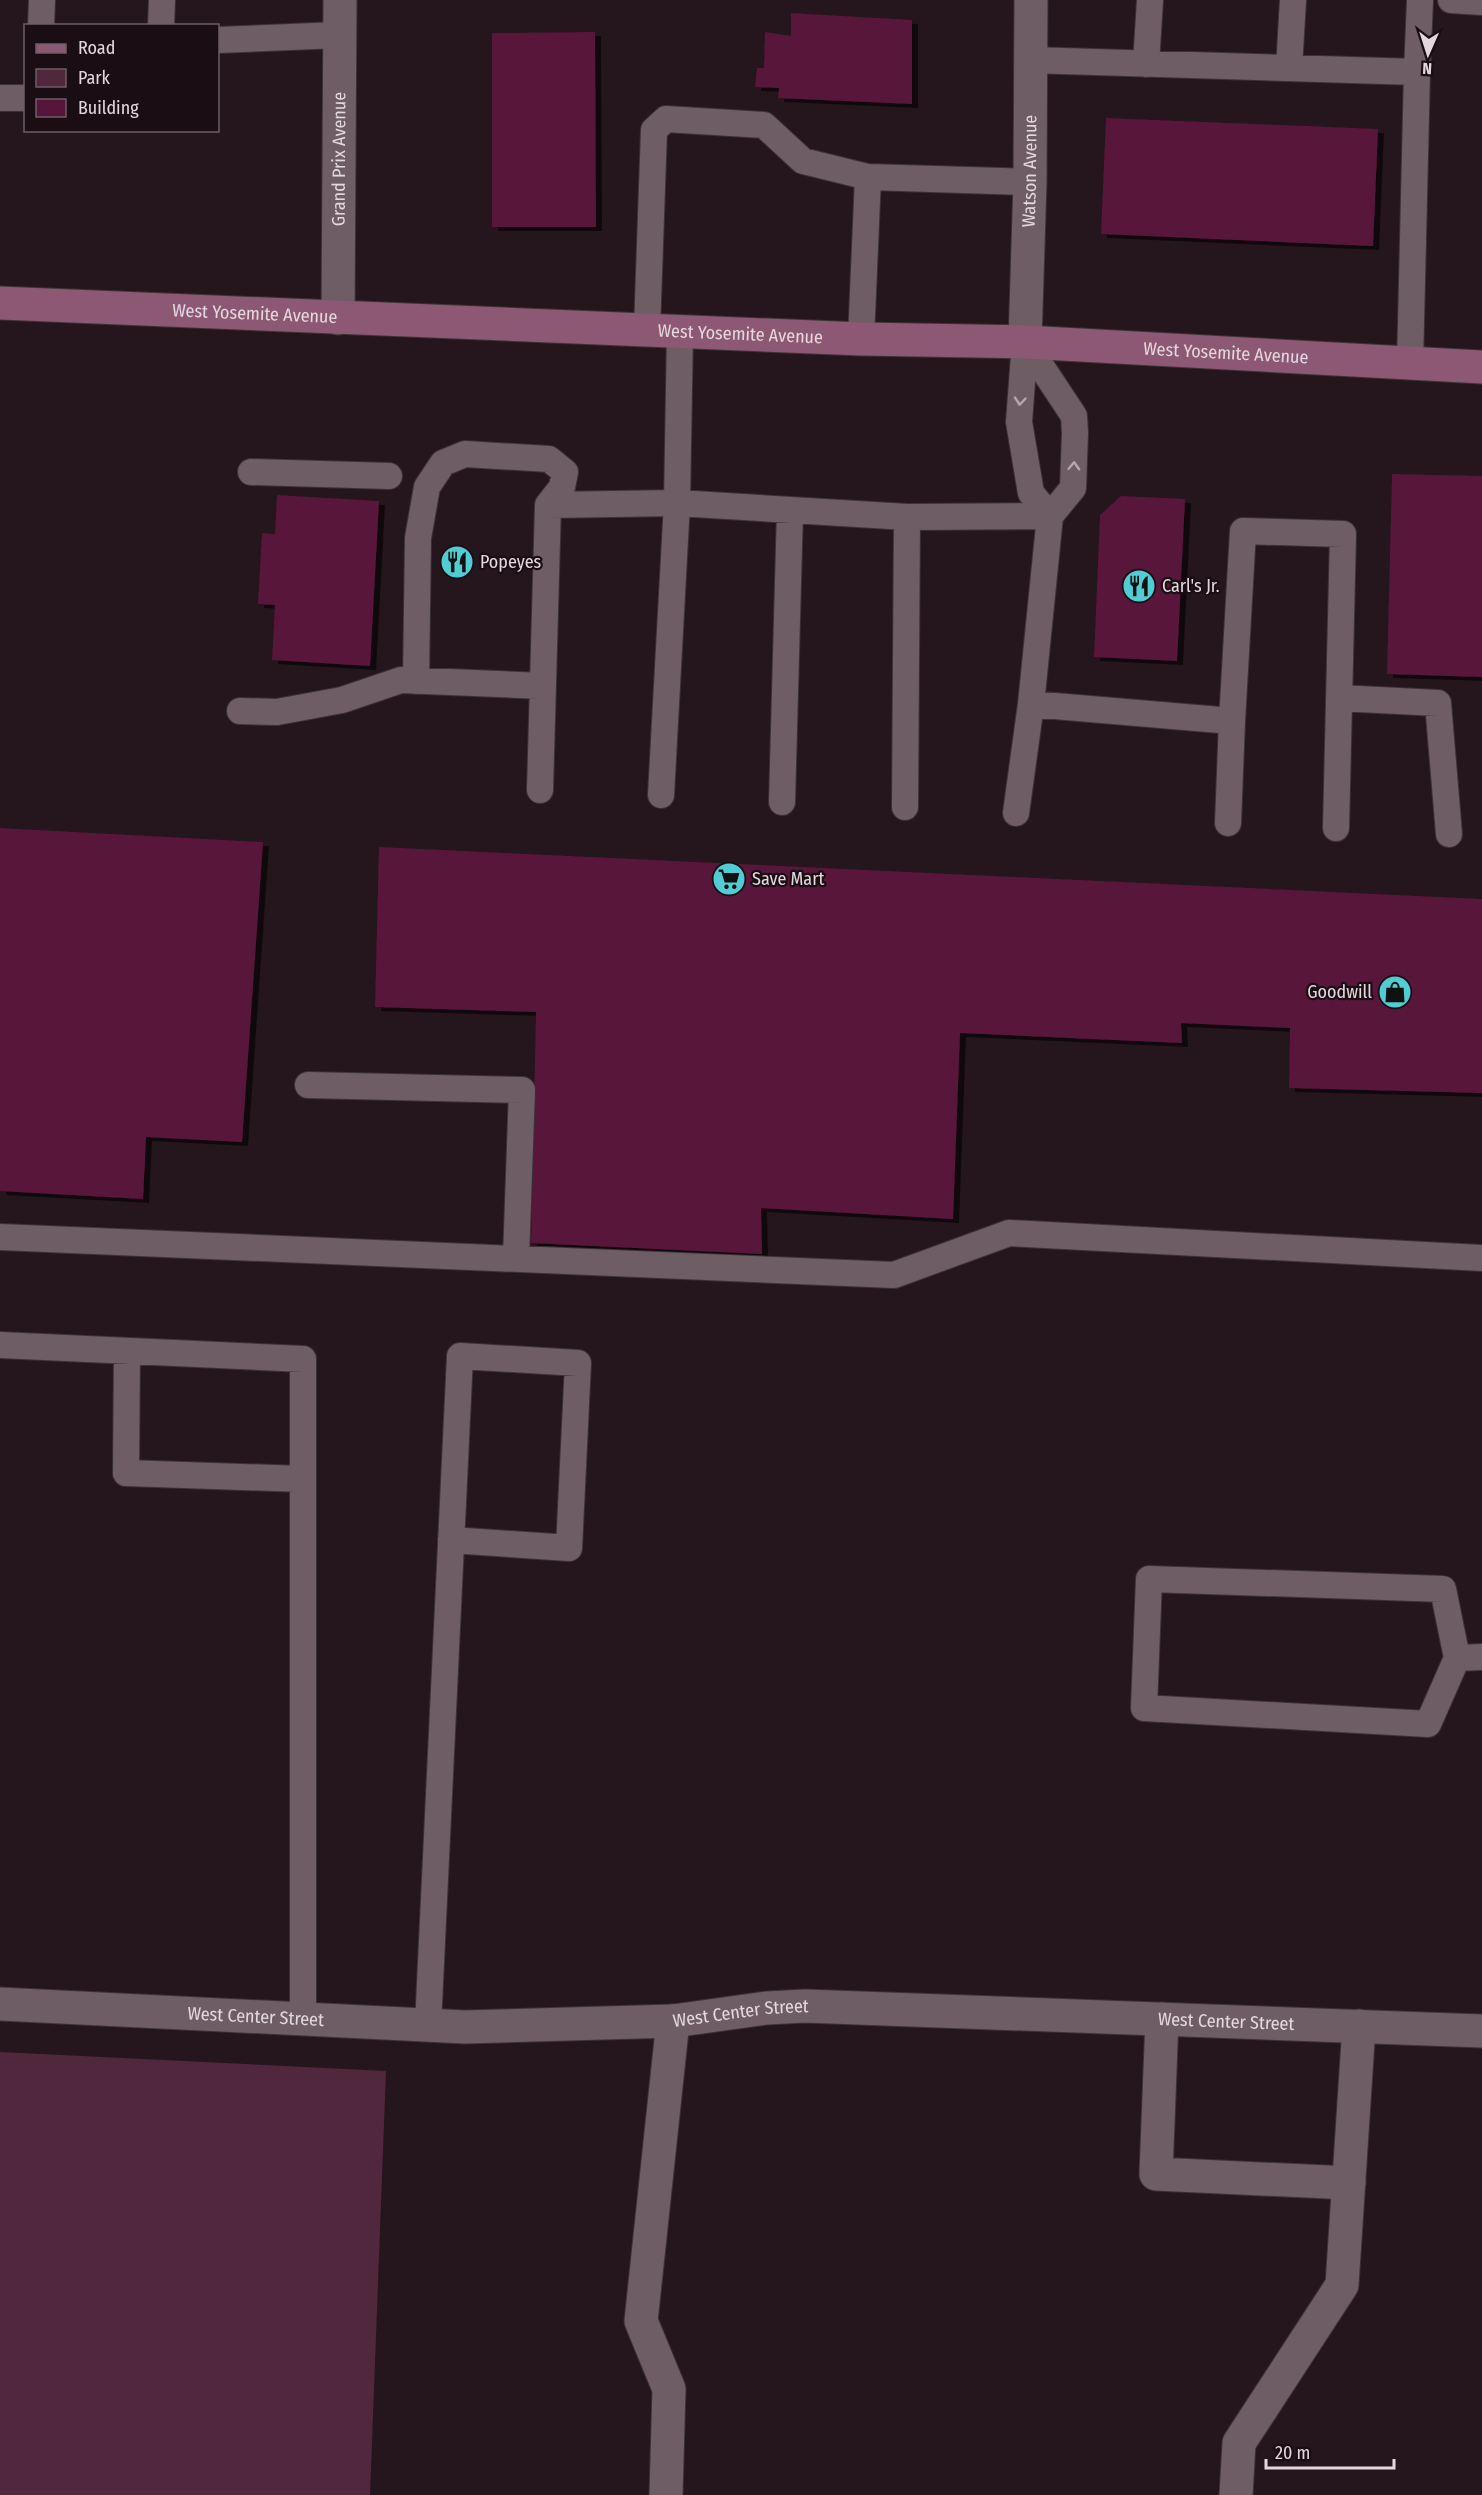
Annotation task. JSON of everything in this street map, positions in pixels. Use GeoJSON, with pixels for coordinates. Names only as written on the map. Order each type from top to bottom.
{"type":"FeatureCollection","features":[{"type":"Feature","properties":{"kind":"main road","name":"West Yosemite Avenue"},"geometry":{"type":"LineString","coordinates":[[0,303],[861,339],[1025,342],[1482,368]]}},
{"type":"Feature","properties":{"kind":"street","name":"Grand Prix Avenue"},"geometry":{"type":"LineString","coordinates":[[338,318],[340,0]]}},
{"type":"Feature","properties":{"kind":"street","name":"Watson Avenue"},"geometry":{"type":"LineString","coordinates":[[1025,342],[1030,182],[1031,0]]}},
{"type":"Feature","properties":{"kind":"street","name":"West Center Street"},"geometry":{"type":"LineString","coordinates":[[0,2004],[465,2027],[673,2021],[767,2008],[805,2006],[1482,2031]]}},
{"type":"Feature","properties":{"kind":"street"},"geometry":{"type":"LineString","coordinates":[[1162,2019],[1156,2174],[1348,2183]]}},
{"type":"Feature","properties":{"kind":"street"},"geometry":{"type":"LineString","coordinates":[[666,2495],[669,2389],[641,2320],[673,2021]]}},
{"type":"Feature","properties":{"kind":"street"},"geometry":{"type":"LineString","coordinates":[[1236,2495],[1239,2443],[1341,2285],[1359,2026]]}},
{"type":"Feature","properties":{"kind":"lane"},"geometry":{"type":"LineString","coordinates":[[40,24],[42,0]]}},
{"type":"Feature","properties":{"kind":"lane"},"geometry":{"type":"LineString","coordinates":[[161,24],[162,0]]}},
{"type":"Feature","properties":{"kind":"lane"},"geometry":{"type":"LineString","coordinates":[[1146,64],[1150,0]]}},
{"type":"Feature","properties":{"kind":"lane"},"geometry":{"type":"LineString","coordinates":[[1289,68],[1293,0]]}},
{"type":"Feature","properties":{"kind":"lane"},"geometry":{"type":"LineString","coordinates":[[1410,364],[1420,0]]}},
{"type":"Feature","properties":{"kind":"lane"},"geometry":{"type":"LineString","coordinates":[[1450,0],[1482,2]]}},
{"type":"Feature","properties":{"kind":"lane"},"geometry":{"type":"LineString","coordinates":[[219,40],[339,35]]}},
{"type":"Feature","properties":{"kind":"lane"},"geometry":{"type":"LineString","coordinates":[[1030,60],[1417,72]]}},
{"type":"Feature","properties":{"kind":"lane"},"geometry":{"type":"LineString","coordinates":[[0,98],[24,98]]}},
{"type":"Feature","properties":{"kind":"lane"},"geometry":{"type":"LineString","coordinates":[[647,330],[654,130],[666,119],[764,125],[802,161],[868,177],[1030,182]]}},
{"type":"Feature","properties":{"kind":"lane"},"geometry":{"type":"LineString","coordinates":[[861,339],[868,177]]}},
{"type":"Feature","properties":{"kind":"lane"},"geometry":{"type":"LineString","coordinates":[[661,795],[677,503],[680,331]]}},
{"type":"Feature","properties":{"kind":"lane"},"geometry":{"type":"LineString","coordinates":[[1025,342],[1019,422],[1031,494],[1050,516]]}},
{"type":"Feature","properties":{"kind":"lane"},"geometry":{"type":"LineString","coordinates":[[1016,813],[1031,704],[1050,516],[1073,488],[1074,416],[1025,342]]}},
{"type":"Feature","properties":{"kind":"lane"},"geometry":{"type":"LineString","coordinates":[[416,681],[418,538],[426,487],[443,463],[465,454],[549,459],[565,472],[562,487],[548,506],[540,790]]}},
{"type":"Feature","properties":{"kind":"lane"},"geometry":{"type":"LineString","coordinates":[[251,472],[389,476]]}},
{"type":"Feature","properties":{"kind":"lane"},"geometry":{"type":"LineString","coordinates":[[548,506],[677,503],[908,517],[1050,516]]}},
{"type":"Feature","properties":{"kind":"lane"},"geometry":{"type":"LineString","coordinates":[[782,802],[790,510]]}},
{"type":"Feature","properties":{"kind":"lane"},"geometry":{"type":"LineString","coordinates":[[904,807],[908,517]]}},
{"type":"Feature","properties":{"kind":"lane"},"geometry":{"type":"LineString","coordinates":[[1228,823],[1243,531],[1343,534],[1336,828]]}},
{"type":"Feature","properties":{"kind":"lane"},"geometry":{"type":"LineString","coordinates":[[240,711],[277,712],[342,700],[401,680],[543,686]]}},
{"type":"Feature","properties":{"kind":"lane"},"geometry":{"type":"LineString","coordinates":[[1339,698],[1438,703],[1449,834]]}},
{"type":"Feature","properties":{"kind":"lane"},"geometry":{"type":"LineString","coordinates":[[1031,704],[1232,721]]}},
{"type":"Feature","properties":{"kind":"lane"},"geometry":{"type":"LineString","coordinates":[[308,1085],[522,1090],[516,1258]]}},
{"type":"Feature","properties":{"kind":"lane"},"geometry":{"type":"LineString","coordinates":[[0,1237],[894,1275],[1009,1233],[1482,1258]]}},
{"type":"Feature","properties":{"kind":"lane"},"geometry":{"type":"LineString","coordinates":[[0,1345],[303,1359],[303,2019]]}},
{"type":"Feature","properties":{"kind":"lane"},"geometry":{"type":"LineString","coordinates":[[127,1351],[126,1473],[303,1479]]}},
{"type":"Feature","properties":{"kind":"lane"},"geometry":{"type":"LineString","coordinates":[[428,2025],[451,1540],[460,1356],[578,1363],[569,1548],[451,1540]]}},
{"type":"Feature","properties":{"kind":"lane"},"geometry":{"type":"LineString","coordinates":[[1149,1579],[1443,1589],[1470,1658],[1428,1724],[1144,1708],[1149,1579]]}},
{"type":"Feature","properties":{"kind":"green space"},"geometry":{"type":"Polygon","coordinates":[[[0,2052],[386,2071],[370,2495],[0,2495],[0,2052]]]}},
{"type":"Feature","properties":{"kind":"building"},"geometry":{"type":"Polygon","coordinates":[[[791,13],[912,20],[912,104],[778,98],[779,88],[755,87],[757,68],[764,68],[765,32],[791,36],[791,13]]]}},
{"type":"Feature","properties":{"kind":"building"},"geometry":{"type":"Polygon","coordinates":[[[595,32],[596,227],[492,227],[492,33],[595,32]]]}},
{"type":"Feature","properties":{"kind":"building"},"geometry":{"type":"Polygon","coordinates":[[[1106,118],[1378,129],[1373,246],[1101,234],[1106,118]]]}},
{"type":"Feature","properties":{"kind":"building"},"geometry":{"type":"Polygon","coordinates":[[[1392,474],[1482,476],[1482,677],[1387,674],[1392,474]]]}},
{"type":"Feature","properties":{"kind":"building"},"geometry":{"type":"Polygon","coordinates":[[[277,495],[379,501],[370,666],[272,660],[275,605],[258,604],[262,533],[275,534],[277,495]]]}},
{"type":"Feature","properties":{"kind":"building","name":"Carl's Jr."},"geometry":{"type":"Polygon","coordinates":[[[1121,496],[1185,499],[1177,661],[1094,657],[1100,515],[1121,496]]]}},
{"type":"Feature","properties":{"kind":"building"},"geometry":{"type":"Polygon","coordinates":[[[0,828],[263,842],[242,1142],[146,1137],[143,1199],[0,1191],[0,828]]]}},
{"type":"Feature","properties":{"kind":"building"},"geometry":{"type":"Polygon","coordinates":[[[379,847],[1482,899],[1482,1093],[1289,1088],[1290,1028],[1181,1023],[1182,1043],[960,1033],[953,1219],[761,1208],[762,1254],[531,1243],[536,1012],[375,1007],[379,847]]]}},
{"type":"Feature","properties":{"kind":"place","name":"Popeyes"},"geometry":{"type":"Point","coordinates":[457,562]}},
{"type":"Feature","properties":{"kind":"place","name":"Carl's Jr."},"geometry":{"type":"Point","coordinates":[1139,586]}},
{"type":"Feature","properties":{"kind":"place","name":"Save Mart"},"geometry":{"type":"Point","coordinates":[729,879]}},
{"type":"Feature","properties":{"kind":"place","name":"Goodwill"},"geometry":{"type":"Point","coordinates":[1395,992]}}]}
